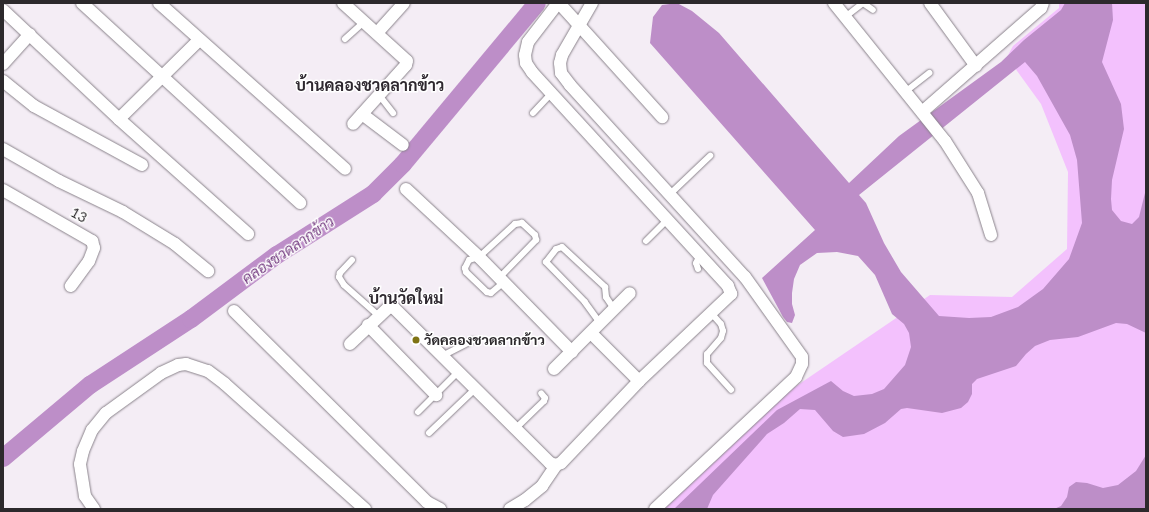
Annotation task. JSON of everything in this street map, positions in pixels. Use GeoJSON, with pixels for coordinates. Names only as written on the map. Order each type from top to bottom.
{"type":"FeatureCollection","features":[{"type":"Feature","properties":{"kind":"street"},"geometry":{"type":"LineString","coordinates":[[82,3],[300,203]]}},
{"type":"Feature","properties":{"kind":"street"},"geometry":{"type":"LineString","coordinates":[[159,3],[345,169]]}},
{"type":"Feature","properties":{"kind":"street"},"geometry":{"type":"LineString","coordinates":[[343,3],[407,61],[406,65],[353,124]]}},
{"type":"Feature","properties":{"kind":"street"},"geometry":{"type":"LineString","coordinates":[[377,33],[404,3]]}},
{"type":"Feature","properties":{"kind":"street"},"geometry":{"type":"LineString","coordinates":[[513,508],[542,486],[556,464],[561,462],[639,381],[728,299],[731,291],[700,255],[551,94],[526,63],[525,55],[528,42],[558,3],[580,25],[662,117]]}},
{"type":"Feature","properties":{"kind":"street"},"geometry":{"type":"LineString","coordinates":[[592,3],[562,55],[560,63],[561,73],[570,85],[745,277],[802,357],[802,364],[796,377],[655,509]]}},
{"type":"Feature","properties":{"kind":"street"},"geometry":{"type":"LineString","coordinates":[[834,3],[945,141],[978,193],[991,235]]}},
{"type":"Feature","properties":{"kind":"street"},"geometry":{"type":"LineString","coordinates":[[930,3],[976,66]]}},
{"type":"Feature","properties":{"kind":"street"},"geometry":{"type":"LineString","coordinates":[[923,114],[1041,8],[1043,3]]}},
{"type":"Feature","properties":{"kind":"street"},"geometry":{"type":"LineString","coordinates":[[3,10],[119,119],[248,234]]}},
{"type":"Feature","properties":{"kind":"street"},"geometry":{"type":"LineString","coordinates":[[3,64],[30,34]]}},
{"type":"Feature","properties":{"kind":"street"},"geometry":{"type":"LineString","coordinates":[[119,119],[199,40]]}},
{"type":"Feature","properties":{"kind":"street"},"geometry":{"type":"LineString","coordinates":[[3,81],[34,106],[142,165]]}},
{"type":"Feature","properties":{"kind":"street"},"geometry":{"type":"LineString","coordinates":[[362,114],[403,145]]}},
{"type":"Feature","properties":{"kind":"street"},"geometry":{"type":"LineString","coordinates":[[3,149],[59,181],[123,212],[175,244],[208,271]]}},
{"type":"Feature","properties":{"kind":"street"},"geometry":{"type":"LineString","coordinates":[[406,189],[479,256],[572,352]]}},
{"type":"Feature","properties":{"kind":"street","name":"13"},"geometry":{"type":"LineString","coordinates":[[3,190],[92,241],[94,248],[89,261],[71,286]]}},
{"type":"Feature","properties":{"kind":"street"},"geometry":{"type":"LineString","coordinates":[[554,369],[630,293]]}},
{"type":"Feature","properties":{"kind":"street"},"geometry":{"type":"LineString","coordinates":[[350,344],[379,316],[389,308],[394,308],[550,463],[556,464]]}},
{"type":"Feature","properties":{"kind":"street"},"geometry":{"type":"LineString","coordinates":[[234,311],[427,502],[440,509]]}},
{"type":"Feature","properties":{"kind":"street"},"geometry":{"type":"LineString","coordinates":[[368,325],[436,394]]}},
{"type":"Feature","properties":{"kind":"street"},"geometry":{"type":"LineString","coordinates":[[591,333],[639,381]]}},
{"type":"Feature","properties":{"kind":"street"},"geometry":{"type":"LineString","coordinates":[[94,509],[85,496],[80,464],[83,451],[92,430],[106,413],[155,378],[169,369],[178,365],[186,364],[208,371],[225,384],[365,509]]}},
{"type":"Feature","properties":{"kind":"lane"},"geometry":{"type":"LineString","coordinates":[[845,17],[863,3],[873,10]]}},
{"type":"Feature","properties":{"kind":"lane"},"geometry":{"type":"LineString","coordinates":[[345,39],[364,22]]}},
{"type":"Feature","properties":{"kind":"lane"},"geometry":{"type":"LineString","coordinates":[[905,92],[929,73]]}},
{"type":"Feature","properties":{"kind":"lane"},"geometry":{"type":"LineString","coordinates":[[533,113],[551,94]]}},
{"type":"Feature","properties":{"kind":"lane"},"geometry":{"type":"LineString","coordinates":[[380,95],[393,113]]}},
{"type":"Feature","properties":{"kind":"lane"},"geometry":{"type":"LineString","coordinates":[[670,195],[710,156]]}},
{"type":"Feature","properties":{"kind":"lane"},"geometry":{"type":"LineString","coordinates":[[646,241],[667,220]]}},
{"type":"Feature","properties":{"kind":"lane"},"geometry":{"type":"LineString","coordinates":[[520,222],[535,235],[536,240],[502,280],[491,292],[487,292],[466,272],[465,268],[469,260],[479,256],[520,222]]}},
{"type":"Feature","properties":{"kind":"lane"},"geometry":{"type":"LineString","coordinates":[[600,323],[584,302],[548,264],[547,260],[556,249],[562,247],[605,287],[606,297],[614,309]]}},
{"type":"Feature","properties":{"kind":"lane"},"geometry":{"type":"LineString","coordinates":[[698,269],[696,263],[700,255]]}},
{"type":"Feature","properties":{"kind":"lane"},"geometry":{"type":"LineString","coordinates":[[352,260],[340,273],[339,277],[344,284],[379,316]]}},
{"type":"Feature","properties":{"kind":"lane"},"geometry":{"type":"LineString","coordinates":[[712,314],[721,324],[723,331],[721,338],[706,354],[707,363],[730,390]]}},
{"type":"Feature","properties":{"kind":"lane"},"geometry":{"type":"LineString","coordinates":[[442,356],[473,340]]}},
{"type":"Feature","properties":{"kind":"lane"},"geometry":{"type":"LineString","coordinates":[[418,412],[458,372]]}},
{"type":"Feature","properties":{"kind":"lane"},"geometry":{"type":"LineString","coordinates":[[429,433],[475,389]]}},
{"type":"Feature","properties":{"kind":"lane"},"geometry":{"type":"LineString","coordinates":[[515,429],[544,401],[545,398],[541,393]]}},
{"type":"Feature","properties":{"kind":"shaded area"},"geometry":{"type":"Polygon","coordinates":[[[677,3],[692,11],[719,33],[849,183],[899,136],[1001,62],[1024,40],[1061,10],[1065,3],[1112,3],[1113,20],[1102,62],[1121,104],[1124,129],[1112,180],[1112,210],[1121,221],[1132,224],[1139,217],[1146,189],[1146,333],[1127,324],[1116,323],[1078,337],[1050,340],[1035,346],[1016,366],[977,379],[972,384],[972,394],[968,402],[961,408],[942,413],[907,408],[901,409],[885,423],[864,434],[843,437],[833,431],[815,410],[800,409],[784,423],[767,434],[713,495],[707,509],[674,509],[777,410],[831,381],[843,391],[854,396],[872,394],[884,389],[905,365],[911,347],[909,333],[904,324],[892,314],[875,275],[858,256],[837,252],[817,253],[800,265],[794,279],[792,293],[792,304],[795,315],[792,323],[787,322],[783,317],[762,278],[815,230],[650,43],[653,17],[662,5],[677,3]],[[1025,62],[859,195],[866,203],[884,243],[901,272],[939,316],[969,318],[991,317],[1018,307],[1043,289],[1069,259],[1082,223],[1077,160],[1070,135],[1037,76],[1025,62]]]}},
{"type":"Feature","properties":{"kind":"shaded area"},"geometry":{"type":"Polygon","coordinates":[[[1059,3],[1146,3],[1146,509],[664,509],[789,391],[930,295],[1012,297],[1067,249],[1068,172],[1041,104],[1007,57],[1013,46],[1059,8],[1059,3]]]}},
{"type":"Feature","properties":{"kind":"shaded area"},"geometry":{"type":"Polygon","coordinates":[[[1146,455],[1146,509],[1054,509],[1061,506],[1067,497],[1069,487],[1076,482],[1087,483],[1103,488],[1118,485],[1136,471],[1146,455]]]}},
{"type":"Feature","properties":{"kind":"waterway","name":"คลองชวดลากข้าว"},"geometry":{"type":"LineString","coordinates":[[3,458],[90,385],[191,319],[277,255],[373,194],[403,164],[537,3]]}},
{"type":"Feature","properties":{"kind":"place","name":"วัดคลองชวดลากข้าว"},"geometry":{"type":"Point","coordinates":[416,340]}},
{"type":"Feature","properties":{"kind":"district","name":"บ้านคลองชวดลากข้าว"},"geometry":{"type":"Point","coordinates":[370,85]}},
{"type":"Feature","properties":{"kind":"district","name":"บ้านวัดใหม่"},"geometry":{"type":"Point","coordinates":[406,298]}}]}
